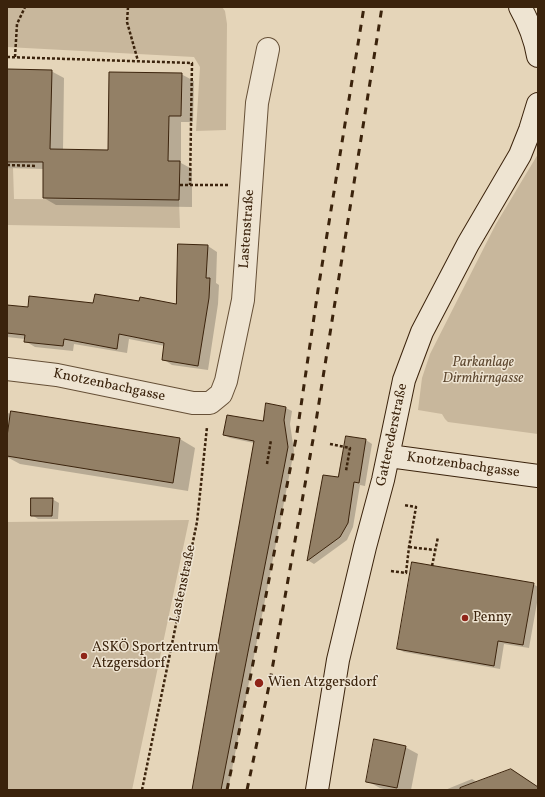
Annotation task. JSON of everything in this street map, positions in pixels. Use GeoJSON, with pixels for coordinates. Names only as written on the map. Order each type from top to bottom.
{"type":"FeatureCollection","features":[{"type":"Feature","properties":{"kind":"street"},"geometry":{"type":"LineString","coordinates":[[520,7],[530,27],[538,56]]}},
{"type":"Feature","properties":{"kind":"street","name":"Lastenstraße"},"geometry":{"type":"LineString","coordinates":[[210,403],[221,394],[226,381],[243,300],[257,103],[268,49]]}},
{"type":"Feature","properties":{"kind":"street","name":"Gatterederstraße"},"geometry":{"type":"LineString","coordinates":[[317,790],[338,660],[365,547],[389,456],[404,380],[422,332],[468,244],[520,155],[538,104]]}},
{"type":"Feature","properties":{"kind":"street","name":"Knotzenbachgasse"},"geometry":{"type":"LineString","coordinates":[[7,369],[57,375],[194,403],[210,403]]}},
{"type":"Feature","properties":{"kind":"street","name":"Knotzenbachgasse"},"geometry":{"type":"LineString","coordinates":[[389,456],[538,476]]}},
{"type":"Feature","properties":{"kind":"path"},"geometry":{"type":"LineString","coordinates":[[15,57],[18,24],[25,7]]}},
{"type":"Feature","properties":{"kind":"path"},"geometry":{"type":"LineString","coordinates":[[128,7],[127,22],[138,61]]}},
{"type":"Feature","properties":{"kind":"path"},"geometry":{"type":"LineString","coordinates":[[7,56],[192,64],[190,185]]}},
{"type":"Feature","properties":{"kind":"path"},"geometry":{"type":"LineString","coordinates":[[7,165],[37,166]]}},
{"type":"Feature","properties":{"kind":"path"},"geometry":{"type":"LineString","coordinates":[[180,185],[225,185]]}},
{"type":"Feature","properties":{"kind":"path","name":"Lastenstraße"},"geometry":{"type":"LineString","coordinates":[[142,790],[197,522],[208,424]]}},
{"type":"Feature","properties":{"kind":"path"},"geometry":{"type":"LineString","coordinates":[[267,464],[271,440]]}},
{"type":"Feature","properties":{"kind":"path"},"geometry":{"type":"LineString","coordinates":[[330,444],[350,448],[346,471]]}},
{"type":"Feature","properties":{"kind":"path"},"geometry":{"type":"LineString","coordinates":[[391,571],[406,573],[416,507],[404,505]]}},
{"type":"Feature","properties":{"kind":"path"},"geometry":{"type":"LineString","coordinates":[[432,566],[438,538]]}},
{"type":"Feature","properties":{"kind":"path"},"geometry":{"type":"LineString","coordinates":[[409,547],[435,550]]}},
{"type":"Feature","properties":{"kind":"green space"},"geometry":{"type":"Polygon","coordinates":[[[7,7],[222,7],[225,11],[227,24],[226,130],[196,131],[200,67],[194,57],[7,47],[7,7]]]}},
{"type":"Feature","properties":{"kind":"green space","name":"Parkanlage Dirmhirngasse"},"geometry":{"type":"Polygon","coordinates":[[[538,154],[538,434],[448,422],[442,414],[418,410],[422,378],[430,354],[496,224],[538,154]]]}},
{"type":"Feature","properties":{"kind":"green space"},"geometry":{"type":"Polygon","coordinates":[[[7,168],[13,168],[14,199],[179,200],[180,228],[7,225],[7,168]]]}},
{"type":"Feature","properties":{"kind":"green space","name":"ASKÖ Sportzentrum Atzgersdorf"},"geometry":{"type":"Polygon","coordinates":[[[189,520],[132,790],[7,790],[7,522],[189,520]]]}},
{"type":"Feature","properties":{"kind":"building"},"geometry":{"type":"Polygon","coordinates":[[[7,69],[52,70],[50,149],[108,150],[109,72],[182,73],[181,116],[169,116],[168,161],[180,161],[179,200],[43,198],[43,162],[7,162],[7,69]]]}},
{"type":"Feature","properties":{"kind":"building"},"geometry":{"type":"Polygon","coordinates":[[[178,244],[208,245],[206,278],[210,278],[209,298],[198,366],[162,360],[164,343],[119,334],[117,349],[64,339],[63,346],[24,342],[25,335],[7,333],[7,305],[28,307],[29,296],[93,303],[95,294],[139,301],[140,297],[176,304],[178,244]]]}},
{"type":"Feature","properties":{"kind":"building"},"geometry":{"type":"Polygon","coordinates":[[[266,403],[286,407],[284,420],[288,447],[284,468],[221,790],[192,790],[254,441],[223,435],[227,415],[263,421],[266,403]]]}},
{"type":"Feature","properties":{"kind":"building"},"geometry":{"type":"Polygon","coordinates":[[[11,411],[180,438],[173,483],[7,456],[7,437],[11,411]]]}},
{"type":"Feature","properties":{"kind":"building"},"geometry":{"type":"Polygon","coordinates":[[[346,436],[366,439],[359,483],[354,482],[348,523],[340,537],[307,561],[323,475],[338,477],[346,436]]]}},
{"type":"Feature","properties":{"kind":"building"},"geometry":{"type":"Polygon","coordinates":[[[31,498],[53,498],[52,516],[31,516],[31,498]]]}},
{"type":"Feature","properties":{"kind":"building","name":"Penny"},"geometry":{"type":"Polygon","coordinates":[[[412,562],[534,583],[523,645],[498,641],[494,666],[397,649],[412,562]]]}},
{"type":"Feature","properties":{"kind":"building"},"geometry":{"type":"Polygon","coordinates":[[[374,739],[406,746],[397,788],[366,782],[374,739]]]}},
{"type":"Feature","properties":{"kind":"building"},"geometry":{"type":"Polygon","coordinates":[[[511,769],[538,787],[538,790],[460,790],[460,788],[511,769]]]}},
{"type":"Feature","properties":{"kind":"railway"},"geometry":{"type":"LineString","coordinates":[[227,790],[250,679],[297,433],[318,290],[364,7]]}},
{"type":"Feature","properties":{"kind":"railway"},"geometry":{"type":"LineString","coordinates":[[247,790],[270,681],[314,434],[382,7]]}},
{"type":"Feature","properties":{"kind":"place","name":"Penny"},"geometry":{"type":"Point","coordinates":[465,618]}},
{"type":"Feature","properties":{"kind":"place","name":"ASKÖ Sportzentrum Atzgersdorf"},"geometry":{"type":"Point","coordinates":[84,656]}},
{"type":"Feature","properties":{"kind":"place","name":"Wien Atzgersdorf"},"geometry":{"type":"Point","coordinates":[259,683]}}]}
